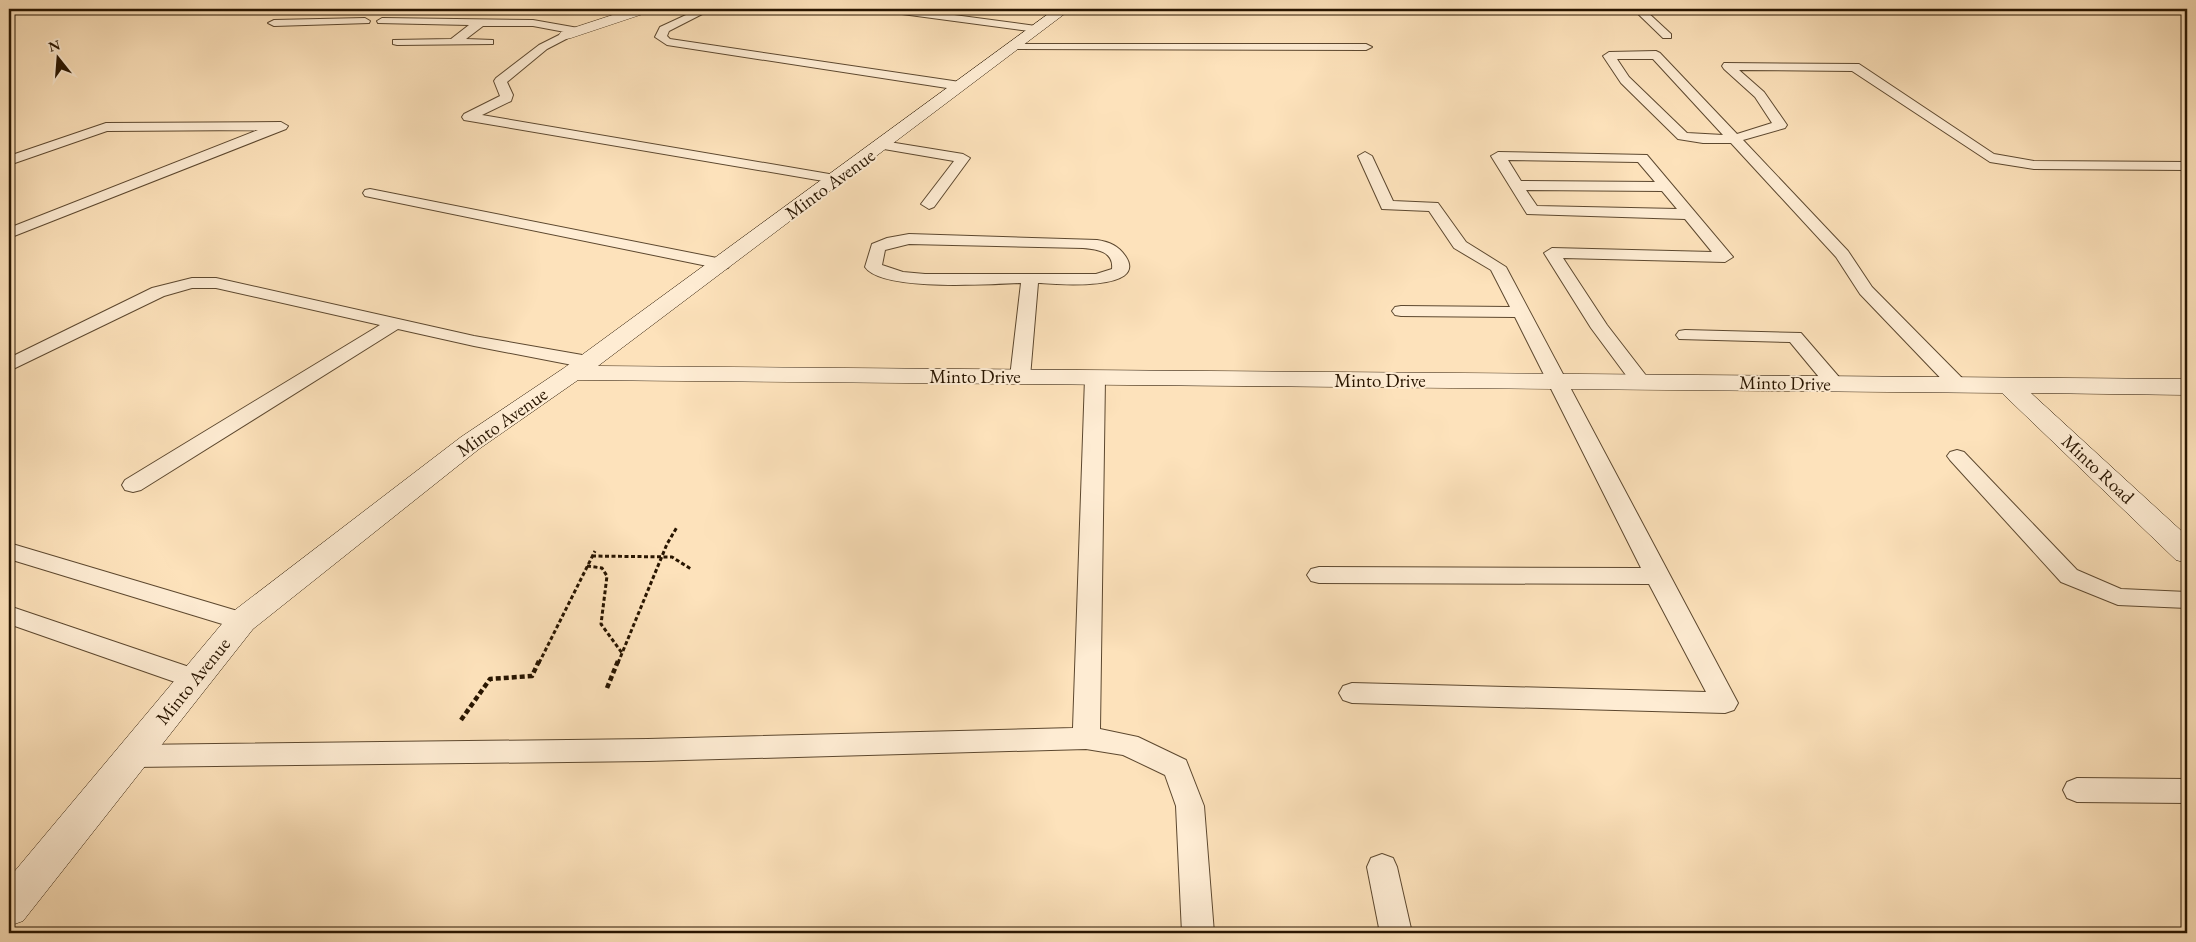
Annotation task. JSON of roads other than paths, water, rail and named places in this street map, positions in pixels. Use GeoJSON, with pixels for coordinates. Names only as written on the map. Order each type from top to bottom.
{"type":"FeatureCollection","features":[{"type":"Feature","properties":{"kind":"street"},"geometry":{"type":"LineString","coordinates":[[573,33],[644,9]]}},
{"type":"Feature","properties":{"kind":"street","name":"Minto Avenue"},"geometry":{"type":"LineString","coordinates":[[9,908],[22,876],[133,756],[242,621],[470,444],[581,368],[1064,9]]}},
{"type":"Feature","properties":{"kind":"street","name":"Minto Drive"},"geometry":{"type":"LineString","coordinates":[[581,368],[1095,378],[2187,387]]}},
{"type":"Feature","properties":{"kind":"street","name":"Minto Road"},"geometry":{"type":"LineString","coordinates":[[2008,385],[2187,553]]}},
{"type":"Feature","properties":{"kind":"lane"},"geometry":{"type":"LineString","coordinates":[[707,9],[664,29],[660,37],[668,42],[960,86]]}},
{"type":"Feature","properties":{"kind":"lane"},"geometry":{"type":"LineString","coordinates":[[888,9],[1036,29]]}},
{"type":"Feature","properties":{"kind":"lane"},"geometry":{"type":"LineString","coordinates":[[1638,9],[1667,36]]}},
{"type":"Feature","properties":{"kind":"lane"},"geometry":{"type":"LineString","coordinates":[[984,22],[994,13]]}},
{"type":"Feature","properties":{"kind":"lane"},"geometry":{"type":"LineString","coordinates":[[274,23],[365,21]]}},
{"type":"Feature","properties":{"kind":"lane"},"geometry":{"type":"LineString","coordinates":[[382,21],[546,24],[573,33]]}},
{"type":"Feature","properties":{"kind":"lane"},"geometry":{"type":"LineString","coordinates":[[454,42],[480,23]]}},
{"type":"Feature","properties":{"kind":"lane"},"geometry":{"type":"LineString","coordinates":[[573,33],[543,47],[500,82],[507,95],[506,98],[469,117],[835,179]]}},
{"type":"Feature","properties":{"kind":"lane"},"geometry":{"type":"LineString","coordinates":[[396,42],[489,42]]}},
{"type":"Feature","properties":{"kind":"lane"},"geometry":{"type":"LineString","coordinates":[[1014,47],[1366,47]]}},
{"type":"Feature","properties":{"kind":"lane"},"geometry":{"type":"LineString","coordinates":[[1958,385],[1866,290],[1842,254],[1734,139],[1656,55],[1608,56],[1625,80],[1683,136],[1702,139],[1734,139],[1780,125],[1760,95],[1728,66],[1855,67],[1990,158],[2034,165],[2187,166]]}},
{"type":"Feature","properties":{"kind":"lane"},"geometry":{"type":"LineString","coordinates":[[9,161],[106,127],[281,126],[9,233]]}},
{"type":"Feature","properties":{"kind":"lane"},"geometry":{"type":"LineString","coordinates":[[883,145],[964,158],[928,204]]}},
{"type":"Feature","properties":{"kind":"lane"},"geometry":{"type":"LineString","coordinates":[[1352,693],[1725,703],[1556,381],[1524,312],[1498,267],[1460,245],[1433,206],[1387,206],[1366,156]]}},
{"type":"Feature","properties":{"kind":"lane"},"geometry":{"type":"LineString","coordinates":[[1641,382],[1600,328],[1552,253],[1725,257],[1667,187],[1642,158],[1498,156],[1532,211],[1689,214]]}},
{"type":"Feature","properties":{"kind":"lane"},"geometry":{"type":"LineString","coordinates":[[1516,185],[1667,187]]}},
{"type":"Feature","properties":{"kind":"lane"},"geometry":{"type":"LineString","coordinates":[[370,193],[722,264]]}},
{"type":"Feature","properties":{"kind":"lane"},"geometry":{"type":"LineString","coordinates":[[909,239],[1098,244],[1113,251],[1122,263],[1120,270],[1114,275],[1100,278],[1030,278],[907,279],[881,273],[873,267],[878,248],[893,241],[909,239]]}},
{"type":"Feature","properties":{"kind":"lane"},"geometry":{"type":"LineString","coordinates":[[1020,377],[1030,278]]}},
{"type":"Feature","properties":{"kind":"lane"},"geometry":{"type":"LineString","coordinates":[[9,365],[158,292],[192,283],[216,283],[396,323],[581,368]]}},
{"type":"Feature","properties":{"kind":"lane"},"geometry":{"type":"LineString","coordinates":[[1401,311],[1524,312]]}},
{"type":"Feature","properties":{"kind":"lane"},"geometry":{"type":"LineString","coordinates":[[133,485],[396,323]]}},
{"type":"Feature","properties":{"kind":"lane"},"geometry":{"type":"LineString","coordinates":[[1685,335],[1795,337],[1835,384]]}},
{"type":"Feature","properties":{"kind":"lane"},"geometry":{"type":"LineString","coordinates":[[1086,738],[1090,648],[1095,378]]}},
{"type":"Feature","properties":{"kind":"lane"},"geometry":{"type":"LineString","coordinates":[[1957,456],[2069,576],[2118,597],[2187,600]]}},
{"type":"Feature","properties":{"kind":"lane"},"geometry":{"type":"LineString","coordinates":[[9,551],[242,621]]}},
{"type":"Feature","properties":{"kind":"lane"},"geometry":{"type":"LineString","coordinates":[[1319,575],[1657,576]]}},
{"type":"Feature","properties":{"kind":"lane"},"geometry":{"type":"LineString","coordinates":[[9,615],[195,680]]}},
{"type":"Feature","properties":{"kind":"lane"},"geometry":{"type":"LineString","coordinates":[[133,756],[648,750],[1086,738],[1128,745],[1176,768],[1190,806],[1198,933]]}},
{"type":"Feature","properties":{"kind":"lane"},"geometry":{"type":"LineString","coordinates":[[2077,790],[2187,791]]}},
{"type":"Feature","properties":{"kind":"lane"},"geometry":{"type":"LineString","coordinates":[[1382,867],[1396,933]]}}]}
